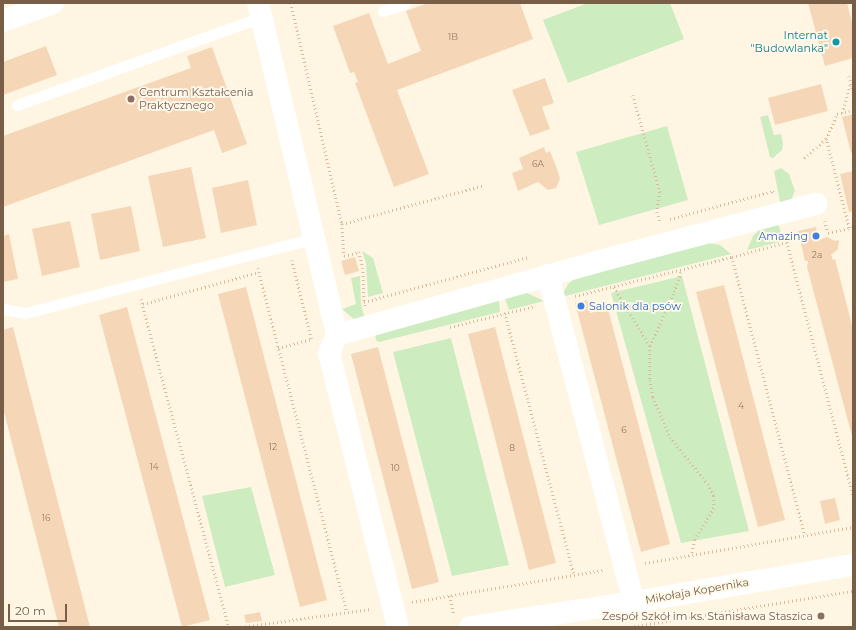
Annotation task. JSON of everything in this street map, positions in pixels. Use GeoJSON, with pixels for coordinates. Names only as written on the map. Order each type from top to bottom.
{"type":"FeatureCollection","features":[{"type":"Feature","properties":{"kind":"street"},"geometry":{"type":"LineString","coordinates":[[3,20],[53,3]]}},
{"type":"Feature","properties":{"kind":"street"},"geometry":{"type":"LineString","coordinates":[[260,10],[315,238],[333,344],[398,627]]}},
{"type":"Feature","properties":{"kind":"street"},"geometry":{"type":"LineString","coordinates":[[333,344],[499,289],[816,204]]}},
{"type":"Feature","properties":{"kind":"street"},"geometry":{"type":"LineString","coordinates":[[548,275],[634,602]]}},
{"type":"Feature","properties":{"kind":"street","name":"Mikołaja Kopernika"},"geometry":{"type":"LineString","coordinates":[[462,622],[634,602],[853,564]]}},
{"type":"Feature","properties":{"kind":"lane"},"geometry":{"type":"LineString","coordinates":[[383,11],[406,3]]}},
{"type":"Feature","properties":{"kind":"lane"},"geometry":{"type":"LineString","coordinates":[[17,105],[260,10]]}},
{"type":"Feature","properties":{"kind":"lane"},"geometry":{"type":"LineString","coordinates":[[3,309],[25,313],[315,238]]}},
{"type":"Feature","properties":{"kind":"path"},"geometry":{"type":"LineString","coordinates":[[291,3],[342,224],[344,256],[359,252],[363,268],[364,302]]}},
{"type":"Feature","properties":{"kind":"path"},"geometry":{"type":"LineString","coordinates":[[849,76],[853,90]]}},
{"type":"Feature","properties":{"kind":"path"},"geometry":{"type":"LineString","coordinates":[[842,112],[851,82]]}},
{"type":"Feature","properties":{"kind":"path"},"geometry":{"type":"LineString","coordinates":[[633,95],[660,192],[657,212],[660,222]]}},
{"type":"Feature","properties":{"kind":"path"},"geometry":{"type":"LineString","coordinates":[[804,158],[826,139],[837,114],[853,110]]}},
{"type":"Feature","properties":{"kind":"path"},"geometry":{"type":"LineString","coordinates":[[826,139],[849,228]]}},
{"type":"Feature","properties":{"kind":"path"},"geometry":{"type":"LineString","coordinates":[[342,224],[484,185]]}},
{"type":"Feature","properties":{"kind":"path"},"geometry":{"type":"LineString","coordinates":[[444,328],[614,287],[786,242],[853,496]]}},
{"type":"Feature","properties":{"kind":"path"},"geometry":{"type":"LineString","coordinates":[[254,253],[347,612]]}},
{"type":"Feature","properties":{"kind":"path"},"geometry":{"type":"LineString","coordinates":[[291,255],[315,353],[333,344]]}},
{"type":"Feature","properties":{"kind":"path"},"geometry":{"type":"LineString","coordinates":[[732,257],[805,535]]}},
{"type":"Feature","properties":{"kind":"path"},"geometry":{"type":"LineString","coordinates":[[681,270],[674,292],[650,346],[650,380],[653,397],[670,437],[708,484],[714,496],[714,508],[694,540],[692,553]]}},
{"type":"Feature","properties":{"kind":"path"},"geometry":{"type":"LineString","coordinates":[[143,304],[259,272]]}},
{"type":"Feature","properties":{"kind":"path"},"geometry":{"type":"LineString","coordinates":[[137,284],[229,627]]}},
{"type":"Feature","properties":{"kind":"path"},"geometry":{"type":"LineString","coordinates":[[614,287],[650,346]]}},
{"type":"Feature","properties":{"kind":"path"},"geometry":{"type":"LineString","coordinates":[[499,289],[574,575]]}},
{"type":"Feature","properties":{"kind":"path"},"geometry":{"type":"LineString","coordinates":[[278,348],[311,339]]}},
{"type":"Feature","properties":{"kind":"path"},"geometry":{"type":"LineString","coordinates":[[642,564],[692,553],[853,527]]}},
{"type":"Feature","properties":{"kind":"path"},"geometry":{"type":"LineString","coordinates":[[404,603],[611,569]]}},
{"type":"Feature","properties":{"kind":"path"},"geometry":{"type":"LineString","coordinates":[[630,627],[853,591]]}},
{"type":"Feature","properties":{"kind":"path"},"geometry":{"type":"LineString","coordinates":[[450,596],[462,622]]}},
{"type":"Feature","properties":{"kind":"path"},"geometry":{"type":"LineString","coordinates":[[241,627],[375,608]]}},
{"type":"Feature","properties":{"kind":"green space"},"geometry":{"type":"Polygon","coordinates":[[[588,3],[670,3],[684,39],[568,83],[543,20],[588,3]]]}},
{"type":"Feature","properties":{"kind":"green space"},"geometry":{"type":"Polygon","coordinates":[[[768,115],[774,135],[781,134],[783,144],[782,150],[773,158],[770,157],[760,117],[768,115]]]}},
{"type":"Feature","properties":{"kind":"green space"},"geometry":{"type":"Polygon","coordinates":[[[667,126],[688,200],[599,225],[576,152],[667,126]]]}},
{"type":"Feature","properties":{"kind":"green space"},"geometry":{"type":"Polygon","coordinates":[[[781,168],[789,174],[795,191],[790,202],[781,207],[774,171],[781,168]]]}},
{"type":"Feature","properties":{"kind":"green space"},"geometry":{"type":"Polygon","coordinates":[[[778,223],[781,233],[780,242],[747,250],[753,236],[760,229],[778,223]]]}},
{"type":"Feature","properties":{"kind":"green space"},"geometry":{"type":"Polygon","coordinates":[[[708,243],[720,245],[731,254],[561,297],[568,284],[577,277],[708,243]]]}},
{"type":"Feature","properties":{"kind":"green space"},"geometry":{"type":"Polygon","coordinates":[[[362,251],[373,258],[383,293],[368,297],[366,263],[362,251]]]}},
{"type":"Feature","properties":{"kind":"green space"},"geometry":{"type":"Polygon","coordinates":[[[360,276],[361,304],[365,319],[355,320],[342,309],[356,304],[351,278],[360,276]]]}},
{"type":"Feature","properties":{"kind":"green space"},"geometry":{"type":"Polygon","coordinates":[[[682,276],[749,531],[681,543],[611,293],[682,276]]]}},
{"type":"Feature","properties":{"kind":"green space"},"geometry":{"type":"Polygon","coordinates":[[[527,293],[544,301],[509,310],[504,296],[527,293]]]}},
{"type":"Feature","properties":{"kind":"green space"},"geometry":{"type":"Polygon","coordinates":[[[499,300],[500,312],[379,342],[376,340],[375,334],[499,300]]]}},
{"type":"Feature","properties":{"kind":"green space"},"geometry":{"type":"Polygon","coordinates":[[[451,338],[509,565],[452,576],[393,352],[451,338]]]}},
{"type":"Feature","properties":{"kind":"green space"},"geometry":{"type":"Polygon","coordinates":[[[251,487],[275,575],[225,587],[202,496],[251,487]]]}},
{"type":"Feature","properties":{"kind":"building"},"geometry":{"type":"Polygon","coordinates":[[[428,3],[520,3],[533,39],[397,90],[429,174],[394,187],[355,83],[358,82],[354,72],[350,73],[333,26],[369,13],[388,64],[421,51],[406,11],[428,3]]]}},
{"type":"Feature","properties":{"kind":"building","name":"Internat \"Budowlanka\""},"geometry":{"type":"Polygon","coordinates":[[[808,3],[847,3],[853,26],[853,58],[825,66],[808,3]]]}},
{"type":"Feature","properties":{"kind":"building"},"geometry":{"type":"Polygon","coordinates":[[[46,46],[57,75],[3,95],[3,62],[46,46]]]}},
{"type":"Feature","properties":{"kind":"building"},"geometry":{"type":"Polygon","coordinates":[[[212,47],[247,144],[222,153],[214,130],[3,207],[3,136],[191,68],[187,56],[212,47]]]}},
{"type":"Feature","properties":{"kind":"building"},"geometry":{"type":"Polygon","coordinates":[[[545,78],[554,103],[542,107],[550,129],[530,136],[512,90],[545,78]]]}},
{"type":"Feature","properties":{"kind":"building"},"geometry":{"type":"Polygon","coordinates":[[[821,84],[828,111],[775,125],[768,98],[821,84]]]}},
{"type":"Feature","properties":{"kind":"building"},"geometry":{"type":"Polygon","coordinates":[[[853,114],[853,152],[851,153],[842,117],[853,114]]]}},
{"type":"Feature","properties":{"kind":"building"},"geometry":{"type":"Polygon","coordinates":[[[544,147],[546,153],[550,151],[558,172],[560,179],[556,188],[548,190],[538,182],[518,191],[512,173],[523,169],[519,158],[544,147]]]}},
{"type":"Feature","properties":{"kind":"building"},"geometry":{"type":"Polygon","coordinates":[[[191,167],[206,238],[163,247],[148,176],[191,167]]]}},
{"type":"Feature","properties":{"kind":"building"},"geometry":{"type":"Polygon","coordinates":[[[853,171],[853,211],[849,212],[840,174],[853,171]]]}},
{"type":"Feature","properties":{"kind":"building"},"geometry":{"type":"Polygon","coordinates":[[[248,180],[257,225],[221,233],[212,188],[248,180]]]}},
{"type":"Feature","properties":{"kind":"building"},"geometry":{"type":"Polygon","coordinates":[[[131,206],[140,251],[100,260],[91,214],[131,206]]]}},
{"type":"Feature","properties":{"kind":"building"},"geometry":{"type":"Polygon","coordinates":[[[70,221],[80,267],[42,276],[32,229],[70,221]]]}},
{"type":"Feature","properties":{"kind":"building"},"geometry":{"type":"Polygon","coordinates":[[[816,227],[819,240],[827,237],[835,241],[839,240],[838,249],[831,255],[833,260],[835,259],[853,329],[853,440],[807,267],[808,261],[805,261],[798,231],[816,227]]]}},
{"type":"Feature","properties":{"kind":"building"},"geometry":{"type":"Polygon","coordinates":[[[9,234],[18,279],[3,282],[3,236],[9,234]]]}},
{"type":"Feature","properties":{"kind":"building"},"geometry":{"type":"Polygon","coordinates":[[[355,257],[359,271],[345,275],[341,261],[355,257]]]}},
{"type":"Feature","properties":{"kind":"building"},"geometry":{"type":"Polygon","coordinates":[[[724,285],[785,520],[758,527],[696,292],[724,285]]]}},
{"type":"Feature","properties":{"kind":"building"},"geometry":{"type":"Polygon","coordinates":[[[246,287],[327,600],[300,607],[218,294],[246,287]]]}},
{"type":"Feature","properties":{"kind":"building"},"geometry":{"type":"Polygon","coordinates":[[[587,300],[590,313],[608,309],[670,544],[641,552],[575,303],[587,300]]]}},
{"type":"Feature","properties":{"kind":"building"},"geometry":{"type":"Polygon","coordinates":[[[127,307],[210,620],[182,627],[99,315],[127,307]]]}},
{"type":"Feature","properties":{"kind":"building"},"geometry":{"type":"Polygon","coordinates":[[[13,327],[90,627],[59,627],[3,408],[3,330],[13,327]]]}},
{"type":"Feature","properties":{"kind":"building"},"geometry":{"type":"Polygon","coordinates":[[[495,327],[556,563],[529,570],[468,334],[495,327]]]}},
{"type":"Feature","properties":{"kind":"building"},"geometry":{"type":"Polygon","coordinates":[[[378,347],[439,582],[412,589],[351,354],[378,347]]]}},
{"type":"Feature","properties":{"kind":"building"},"geometry":{"type":"Polygon","coordinates":[[[835,498],[840,520],[825,524],[820,501],[835,498]]]}},
{"type":"Feature","properties":{"kind":"building"},"geometry":{"type":"Polygon","coordinates":[[[260,612],[262,621],[246,623],[244,615],[260,612]]]}},
{"type":"Feature","properties":{"kind":"place","name":"Internat \"Budowlanka\""},"geometry":{"type":"Point","coordinates":[836,42]}},
{"type":"Feature","properties":{"kind":"place","name":"Centrum Kształcenia Praktycznego"},"geometry":{"type":"Point","coordinates":[131,99]}},
{"type":"Feature","properties":{"kind":"place","name":"Amazing"},"geometry":{"type":"Point","coordinates":[816,236]}},
{"type":"Feature","properties":{"kind":"place","name":"Salonik dla psów"},"geometry":{"type":"Point","coordinates":[581,306]}},
{"type":"Feature","properties":{"kind":"place","name":"Zespół Szkół im ks. Stanisława Staszica"},"geometry":{"type":"Point","coordinates":[821,616]}}]}
